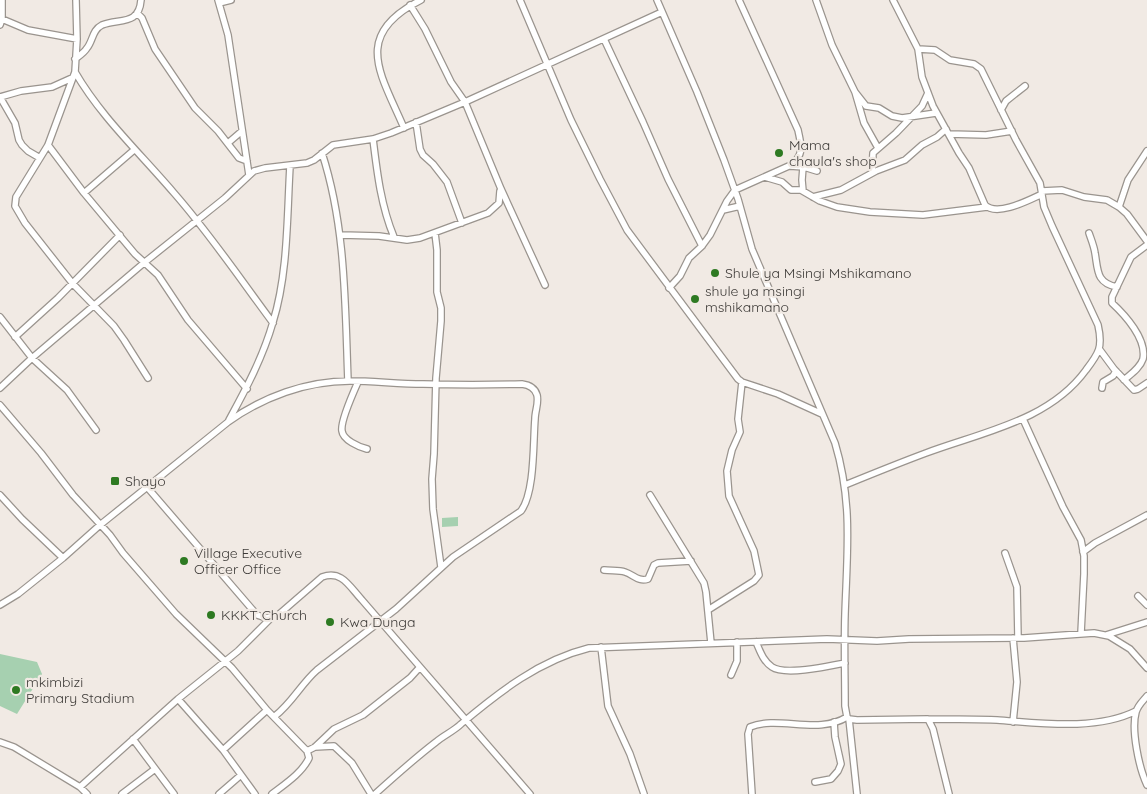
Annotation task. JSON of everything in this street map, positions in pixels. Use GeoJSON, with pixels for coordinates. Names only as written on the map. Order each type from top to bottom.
{"type":"FeatureCollection","features":[{"type":"Feature","properties":{"kind":"street"},"geometry":{"type":"LineString","coordinates":[[2,0],[1,22],[28,30],[77,39]]}},
{"type":"Feature","properties":{"kind":"street"},"geometry":{"type":"LineString","coordinates":[[76,0],[77,39],[73,75],[48,145],[16,197],[15,206],[25,224],[73,284],[95,305],[124,340],[148,378]]}},
{"type":"Feature","properties":{"kind":"street"},"geometry":{"type":"LineString","coordinates":[[75,59],[88,47],[100,26],[130,19],[137,13],[142,0]]}},
{"type":"Feature","properties":{"kind":"street"},"geometry":{"type":"LineString","coordinates":[[231,0],[219,1],[228,30],[249,175]]}},
{"type":"Feature","properties":{"kind":"street"},"geometry":{"type":"LineString","coordinates":[[404,128],[381,76],[378,65],[378,44],[385,28],[394,18],[421,0]]}},
{"type":"Feature","properties":{"kind":"street"},"geometry":{"type":"LineString","coordinates":[[520,0],[546,64],[584,147],[622,222],[637,245],[703,330],[738,379],[778,394],[822,414]]}},
{"type":"Feature","properties":{"kind":"street"},"geometry":{"type":"LineString","coordinates":[[657,0],[701,101],[735,190],[752,249],[835,443],[841,465],[848,518],[845,706],[857,794]]}},
{"type":"Feature","properties":{"kind":"street"},"geometry":{"type":"LineString","coordinates":[[669,288],[680,276],[689,258],[702,246],[712,232],[722,210],[735,190],[790,166],[797,160],[801,152],[798,130],[739,0]]}},
{"type":"Feature","properties":{"kind":"street"},"geometry":{"type":"LineString","coordinates":[[816,0],[832,45],[855,92],[864,123],[878,148]]}},
{"type":"Feature","properties":{"kind":"street"},"geometry":{"type":"LineString","coordinates":[[894,0],[918,49],[922,77],[936,113],[969,168],[987,207]]}},
{"type":"Feature","properties":{"kind":"street"},"geometry":{"type":"LineString","coordinates":[[410,6],[426,29],[451,82],[465,102],[501,188],[545,284]]}},
{"type":"Feature","properties":{"kind":"street"},"geometry":{"type":"LineString","coordinates":[[0,388],[32,358],[144,262],[225,198],[249,175],[265,168],[311,162],[333,145],[373,138],[404,128],[662,12]]}},
{"type":"Feature","properties":{"kind":"street"},"geometry":{"type":"LineString","coordinates":[[137,13],[142,18],[155,49],[195,108],[228,143],[239,158],[247,161]]}},
{"type":"Feature","properties":{"kind":"street"},"geometry":{"type":"LineString","coordinates":[[604,39],[668,180],[702,246]]}},
{"type":"Feature","properties":{"kind":"street"},"geometry":{"type":"LineString","coordinates":[[845,485],[926,453],[1023,419],[1047,406],[1074,385],[1100,350],[1101,339],[1098,326],[1044,207],[1040,183],[978,66],[948,59],[935,50],[918,49]]}},
{"type":"Feature","properties":{"kind":"street"},"geometry":{"type":"LineString","coordinates":[[40,158],[22,145],[14,123],[0,97],[21,91],[52,87],[73,75]]}},
{"type":"Feature","properties":{"kind":"street"},"geometry":{"type":"LineString","coordinates":[[73,75],[134,150],[196,220],[273,323]]}},
{"type":"Feature","properties":{"kind":"street"},"geometry":{"type":"LineString","coordinates":[[1001,110],[1006,101],[1025,86]]}},
{"type":"Feature","properties":{"kind":"street"},"geometry":{"type":"LineString","coordinates":[[855,92],[868,107],[880,108],[892,116],[902,118],[936,113]]}},
{"type":"Feature","properties":{"kind":"street"},"geometry":{"type":"LineString","coordinates":[[872,174],[873,153],[896,133],[924,104],[928,93]]}},
{"type":"Feature","properties":{"kind":"street"},"geometry":{"type":"LineString","coordinates":[[416,122],[420,149],[447,182],[462,223]]}},
{"type":"Feature","properties":{"kind":"street"},"geometry":{"type":"LineString","coordinates":[[228,143],[242,131]]}},
{"type":"Feature","properties":{"kind":"street"},"geometry":{"type":"LineString","coordinates":[[813,197],[842,190],[872,174],[905,160],[922,145],[947,131],[986,135],[1012,131]]}},
{"type":"Feature","properties":{"kind":"street"},"geometry":{"type":"LineString","coordinates":[[373,138],[378,183],[394,237]]}},
{"type":"Feature","properties":{"kind":"street"},"geometry":{"type":"LineString","coordinates":[[48,145],[84,193],[144,262],[158,275],[188,320],[247,389]]}},
{"type":"Feature","properties":{"kind":"street"},"geometry":{"type":"LineString","coordinates":[[84,193],[134,150]]}},
{"type":"Feature","properties":{"kind":"street"},"geometry":{"type":"LineString","coordinates":[[1119,207],[1128,180],[1147,151]]}},
{"type":"Feature","properties":{"kind":"street"},"geometry":{"type":"LineString","coordinates":[[322,153],[331,184],[341,235],[348,381]]}},
{"type":"Feature","properties":{"kind":"street"},"geometry":{"type":"LineString","coordinates":[[228,422],[247,389],[273,323],[281,289],[290,166]]}},
{"type":"Feature","properties":{"kind":"street"},"geometry":{"type":"LineString","coordinates":[[790,166],[817,171]]}},
{"type":"Feature","properties":{"kind":"street"},"geometry":{"type":"LineString","coordinates":[[803,167],[803,191]]}},
{"type":"Feature","properties":{"kind":"street"},"geometry":{"type":"LineString","coordinates":[[765,177],[782,182],[791,190],[803,191],[836,207],[870,212],[922,215],[987,207],[998,209],[1015,206],[1042,193],[1069,191],[1084,197],[1107,200],[1119,207],[1147,241]]}},
{"type":"Feature","properties":{"kind":"street"},"geometry":{"type":"LineString","coordinates":[[341,235],[394,237],[410,240],[435,233],[488,213],[496,208],[499,203],[501,188]]}},
{"type":"Feature","properties":{"kind":"street"},"geometry":{"type":"LineString","coordinates":[[722,210],[740,206]]}},
{"type":"Feature","properties":{"kind":"street"},"geometry":{"type":"LineString","coordinates":[[1089,232],[1100,277],[1106,284],[1117,287]]}},
{"type":"Feature","properties":{"kind":"street"},"geometry":{"type":"LineString","coordinates":[[435,233],[438,250],[437,292],[441,308],[441,322],[432,479],[434,516],[441,567]]}},
{"type":"Feature","properties":{"kind":"street"},"geometry":{"type":"LineString","coordinates":[[14,337],[73,284],[120,235]]}},
{"type":"Feature","properties":{"kind":"street"},"geometry":{"type":"LineString","coordinates":[[1124,380],[1145,359],[1133,323],[1112,303],[1112,297],[1131,257],[1147,246]]}},
{"type":"Feature","properties":{"kind":"street"},"geometry":{"type":"LineString","coordinates":[[0,317],[32,358],[67,390],[96,430]]}},
{"type":"Feature","properties":{"kind":"street"},"geometry":{"type":"LineString","coordinates":[[1100,350],[1134,390],[1147,383]]}},
{"type":"Feature","properties":{"kind":"street"},"geometry":{"type":"LineString","coordinates":[[1102,388],[1103,382],[1113,376],[1116,371]]}},
{"type":"Feature","properties":{"kind":"street"},"geometry":{"type":"LineString","coordinates":[[0,604],[18,594],[228,422],[245,410],[278,395],[306,387],[348,381],[436,384],[527,384],[533,389],[537,399],[532,468],[526,504],[518,514],[477,540],[441,567],[413,596],[318,670],[275,716]]}},
{"type":"Feature","properties":{"kind":"street"},"geometry":{"type":"LineString","coordinates":[[358,382],[342,431],[343,435],[355,444],[367,449]]}},
{"type":"Feature","properties":{"kind":"street"},"geometry":{"type":"LineString","coordinates":[[708,610],[754,581],[759,575],[754,551],[728,496],[727,490],[728,467],[740,430],[738,419],[742,382]]}},
{"type":"Feature","properties":{"kind":"street"},"geometry":{"type":"LineString","coordinates":[[0,405],[41,453],[73,495],[176,614],[242,678],[267,710],[275,716],[307,752],[309,756],[307,762],[272,794]]}},
{"type":"Feature","properties":{"kind":"street"},"geometry":{"type":"LineString","coordinates":[[1023,419],[1062,508],[1081,540],[1083,552],[1081,634]]}},
{"type":"Feature","properties":{"kind":"street"},"geometry":{"type":"LineString","coordinates":[[147,487],[249,608],[257,616],[271,618]]}},
{"type":"Feature","properties":{"kind":"street"},"geometry":{"type":"LineString","coordinates":[[0,495],[63,558]]}},
{"type":"Feature","properties":{"kind":"street"},"geometry":{"type":"LineString","coordinates":[[650,495],[705,587],[711,643]]}},
{"type":"Feature","properties":{"kind":"street"},"geometry":{"type":"LineString","coordinates":[[1083,552],[1095,543],[1147,515]]}},
{"type":"Feature","properties":{"kind":"street"},"geometry":{"type":"LineString","coordinates":[[1005,553],[1017,587],[1015,638],[1017,682],[1013,722]]}},
{"type":"Feature","properties":{"kind":"street"},"geometry":{"type":"LineString","coordinates":[[604,570],[627,572],[636,578],[644,580],[651,576],[655,564],[662,562],[691,562]]}},
{"type":"Feature","properties":{"kind":"street"},"geometry":{"type":"LineString","coordinates":[[80,787],[178,699],[262,629],[271,618],[280,613],[322,577],[330,574],[338,575],[349,585],[530,794]]}},
{"type":"Feature","properties":{"kind":"street"},"geometry":{"type":"LineString","coordinates":[[1138,596],[1147,606]]}},
{"type":"Feature","properties":{"kind":"street"},"geometry":{"type":"LineString","coordinates":[[315,747],[334,746],[352,763],[373,794],[491,698],[531,672],[580,650],[601,647],[737,642],[845,639],[877,641],[1015,638],[1081,634],[1106,635],[1147,622]]}},
{"type":"Feature","properties":{"kind":"street"},"geometry":{"type":"LineString","coordinates":[[1106,635],[1130,649],[1147,668]]}},
{"type":"Feature","properties":{"kind":"street"},"geometry":{"type":"LineString","coordinates":[[731,675],[737,661],[737,642]]}},
{"type":"Feature","properties":{"kind":"street"},"geometry":{"type":"LineString","coordinates":[[756,642],[763,658],[772,667],[780,670],[804,670],[845,663]]}},
{"type":"Feature","properties":{"kind":"street"},"geometry":{"type":"LineString","coordinates":[[601,647],[608,706],[630,754],[644,794]]}},
{"type":"Feature","properties":{"kind":"street"},"geometry":{"type":"LineString","coordinates":[[307,752],[315,747],[332,730],[364,715],[410,678],[420,667]]}},
{"type":"Feature","properties":{"kind":"street"},"geometry":{"type":"LineString","coordinates":[[752,794],[748,734],[750,728],[761,725],[814,724],[834,722],[848,718],[976,719],[1031,723],[1099,722],[1119,718],[1136,711],[1147,696]]}},
{"type":"Feature","properties":{"kind":"street"},"geometry":{"type":"LineString","coordinates":[[178,699],[222,750],[255,794]]}},
{"type":"Feature","properties":{"kind":"street"},"geometry":{"type":"LineString","coordinates":[[222,750],[267,710]]}},
{"type":"Feature","properties":{"kind":"street"},"geometry":{"type":"LineString","coordinates":[[1136,711],[1135,736],[1138,763],[1147,785]]}},
{"type":"Feature","properties":{"kind":"street"},"geometry":{"type":"LineString","coordinates":[[928,719],[933,729],[949,794]]}},
{"type":"Feature","properties":{"kind":"street"},"geometry":{"type":"LineString","coordinates":[[815,782],[831,779],[841,764],[834,722]]}},
{"type":"Feature","properties":{"kind":"street"},"geometry":{"type":"LineString","coordinates":[[134,739],[174,794]]}},
{"type":"Feature","properties":{"kind":"street"},"geometry":{"type":"LineString","coordinates":[[0,742],[14,747],[80,787],[87,794]]}},
{"type":"Feature","properties":{"kind":"street"},"geometry":{"type":"LineString","coordinates":[[122,794],[155,769]]}},
{"type":"Feature","properties":{"kind":"street"},"geometry":{"type":"LineString","coordinates":[[219,794],[241,775]]}},
{"type":"Feature","properties":{"kind":"green space"},"geometry":{"type":"Polygon","coordinates":[[[458,517],[458,526],[442,527],[442,518],[458,517]]]}},
{"type":"Feature","properties":{"kind":"green space","name":"mkimbizi Primary Stadium"},"geometry":{"type":"Polygon","coordinates":[[[0,654],[37,662],[42,674],[17,714],[0,706],[0,654]]]}},
{"type":"Feature","properties":{"kind":"place","name":"Mama chaula's shop"},"geometry":{"type":"Point","coordinates":[779,153]}},
{"type":"Feature","properties":{"kind":"place","name":"Shule ya Msingi Mshikamano"},"geometry":{"type":"Point","coordinates":[715,273]}},
{"type":"Feature","properties":{"kind":"place","name":"shule ya msingi mshikamano"},"geometry":{"type":"Point","coordinates":[695,299]}},
{"type":"Feature","properties":{"kind":"place","name":"Shayo"},"geometry":{"type":"Point","coordinates":[115,481]}},
{"type":"Feature","properties":{"kind":"place","name":"Village Executive Officer Office"},"geometry":{"type":"Point","coordinates":[184,561]}},
{"type":"Feature","properties":{"kind":"place","name":"KKKT Church"},"geometry":{"type":"Point","coordinates":[211,615]}},
{"type":"Feature","properties":{"kind":"place","name":"Kwa Dunga"},"geometry":{"type":"Point","coordinates":[330,622]}},
{"type":"Feature","properties":{"kind":"place","name":"mkimbizi Primary Stadium"},"geometry":{"type":"Point","coordinates":[16,690]}}]}
